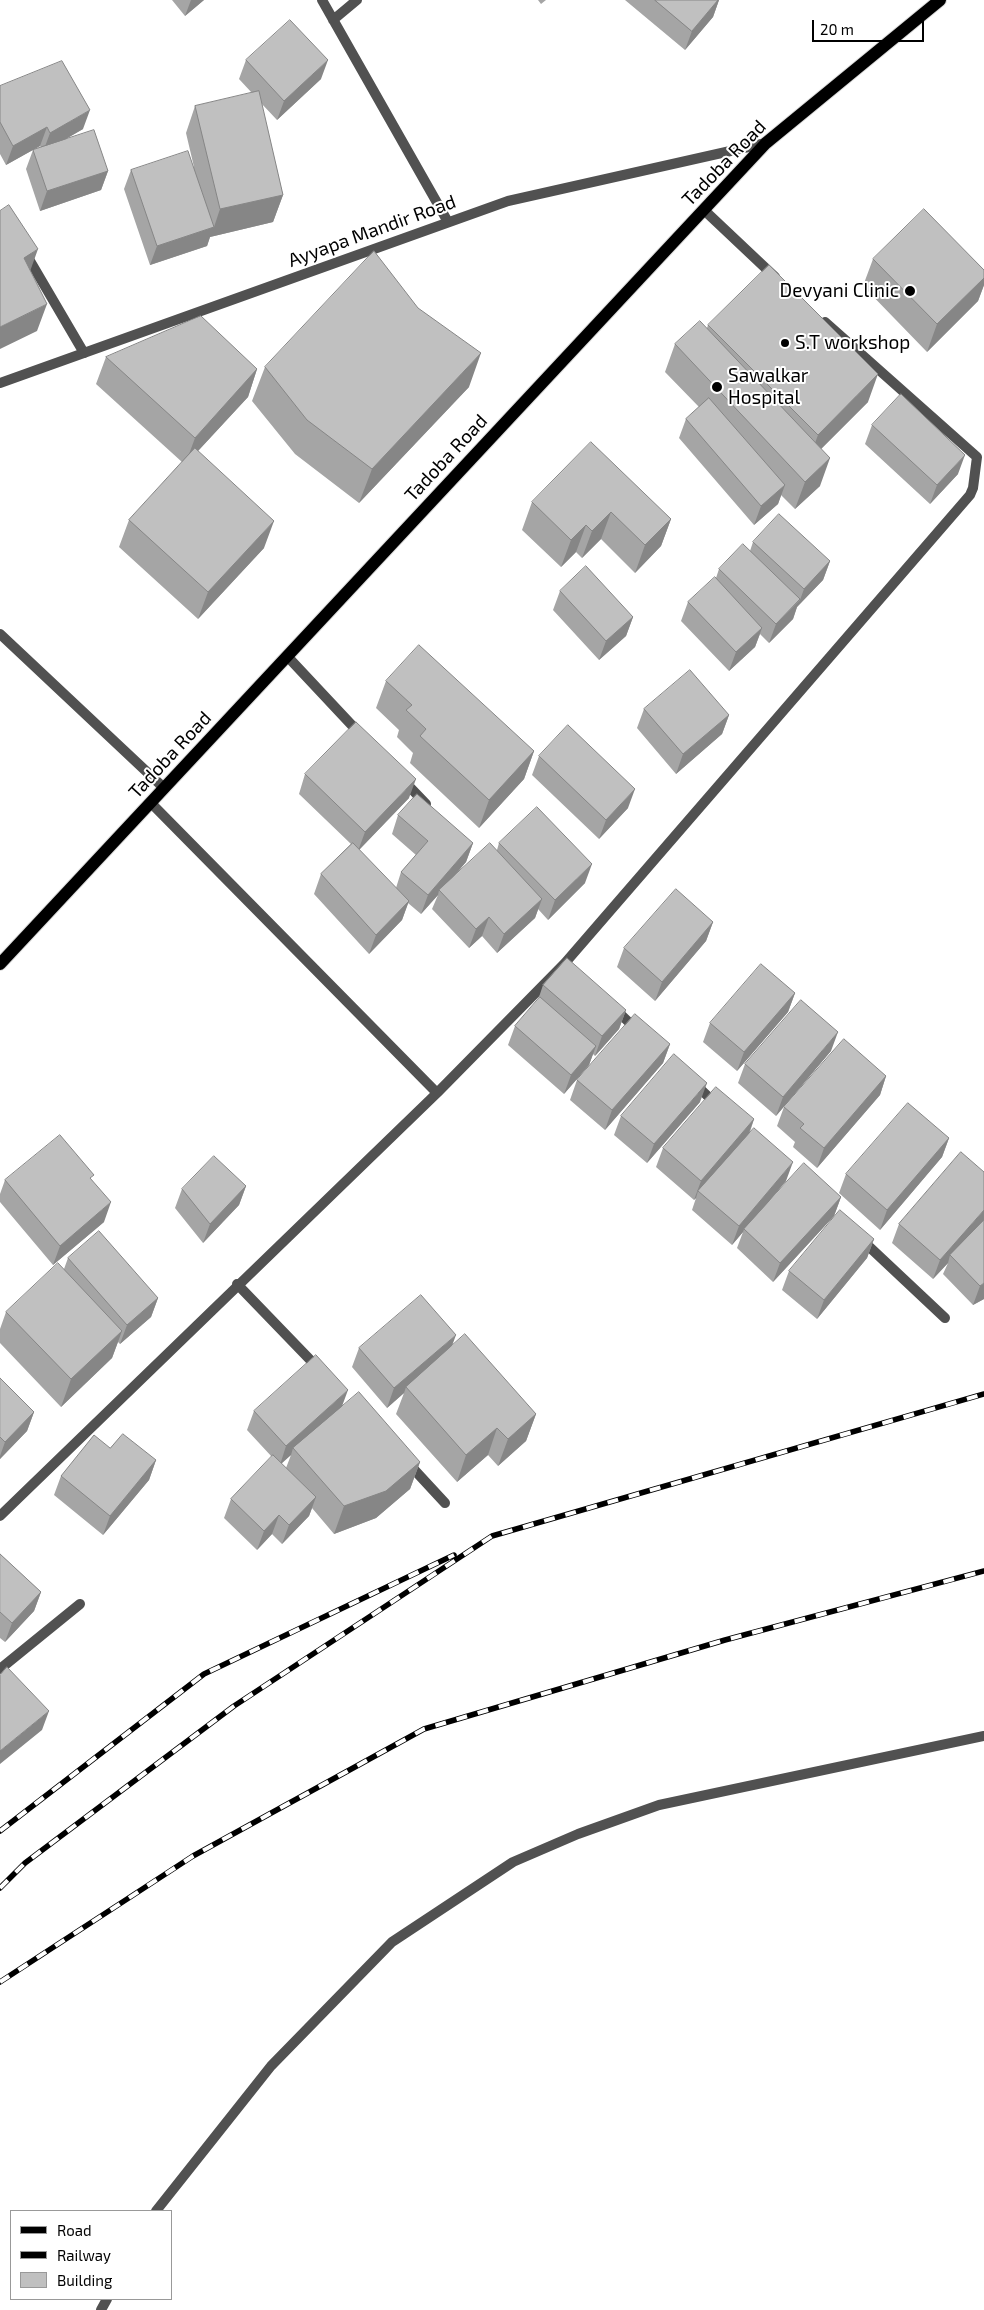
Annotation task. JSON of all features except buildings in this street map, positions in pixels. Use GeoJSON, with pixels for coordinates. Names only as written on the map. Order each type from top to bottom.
{"type":"FeatureCollection","features":[{"type":"Feature","properties":{"kind":"main road","name":"Tadoba Road"},"geometry":{"type":"LineString","coordinates":[[0,964],[766,143],[940,0]]}},
{"type":"Feature","properties":{"kind":"street"},"geometry":{"type":"LineString","coordinates":[[322,0],[448,222]]}},
{"type":"Feature","properties":{"kind":"street"},"geometry":{"type":"LineString","coordinates":[[333,20],[357,0]]}},
{"type":"Feature","properties":{"kind":"street","name":"Ayyapa Mandir Road"},"geometry":{"type":"LineString","coordinates":[[0,382],[508,201],[766,143]]}},
{"type":"Feature","properties":{"kind":"street"},"geometry":{"type":"LineString","coordinates":[[704,210],[785,286]]}},
{"type":"Feature","properties":{"kind":"street"},"geometry":{"type":"LineString","coordinates":[[20,244],[84,353]]}},
{"type":"Feature","properties":{"kind":"street"},"geometry":{"type":"LineString","coordinates":[[0,1516],[569,966],[970,496],[973,488],[976,457],[814,312]]}},
{"type":"Feature","properties":{"kind":"street"},"geometry":{"type":"LineString","coordinates":[[0,634],[164,788]]}},
{"type":"Feature","properties":{"kind":"street"},"geometry":{"type":"LineString","coordinates":[[287,656],[369,743]]}},
{"type":"Feature","properties":{"kind":"street"},"geometry":{"type":"LineString","coordinates":[[396,772],[430,809]]}},
{"type":"Feature","properties":{"kind":"street"},"geometry":{"type":"LineString","coordinates":[[151,802],[437,1093]]}},
{"type":"Feature","properties":{"kind":"street"},"geometry":{"type":"LineString","coordinates":[[608,1003],[644,1037]]}},
{"type":"Feature","properties":{"kind":"street"},"geometry":{"type":"LineString","coordinates":[[687,1077],[723,1110]]}},
{"type":"Feature","properties":{"kind":"street"},"geometry":{"type":"LineString","coordinates":[[852,1231],[945,1318]]}},
{"type":"Feature","properties":{"kind":"street"},"geometry":{"type":"LineString","coordinates":[[238,1284],[324,1376]]}},
{"type":"Feature","properties":{"kind":"street"},"geometry":{"type":"LineString","coordinates":[[398,1453],[445,1503]]}},
{"type":"Feature","properties":{"kind":"street"},"geometry":{"type":"LineString","coordinates":[[0,1669],[80,1604]]}},
{"type":"Feature","properties":{"kind":"street"},"geometry":{"type":"LineString","coordinates":[[157,2210],[270,2066],[392,1942],[512,1862],[578,1834],[659,1805],[984,1736]]}},
{"type":"Feature","properties":{"kind":"railway"},"geometry":{"type":"LineString","coordinates":[[0,1888],[25,1863],[234,1706],[492,1536],[984,1394]]}},
{"type":"Feature","properties":{"kind":"railway"},"geometry":{"type":"LineString","coordinates":[[0,1831],[204,1674],[454,1555]]}},
{"type":"Feature","properties":{"kind":"railway"},"geometry":{"type":"LineString","coordinates":[[0,1982],[193,1856],[424,1729],[725,1640],[984,1571]]}},
{"type":"Feature","properties":{"kind":"place","name":"Devyani Clinic"},"geometry":{"type":"Point","coordinates":[910,291]}},
{"type":"Feature","properties":{"kind":"place","name":"S.T workshop"},"geometry":{"type":"Point","coordinates":[785,343]}},
{"type":"Feature","properties":{"kind":"place","name":"Sawalkar Hospital"},"geometry":{"type":"Point","coordinates":[717,387]}}]}
